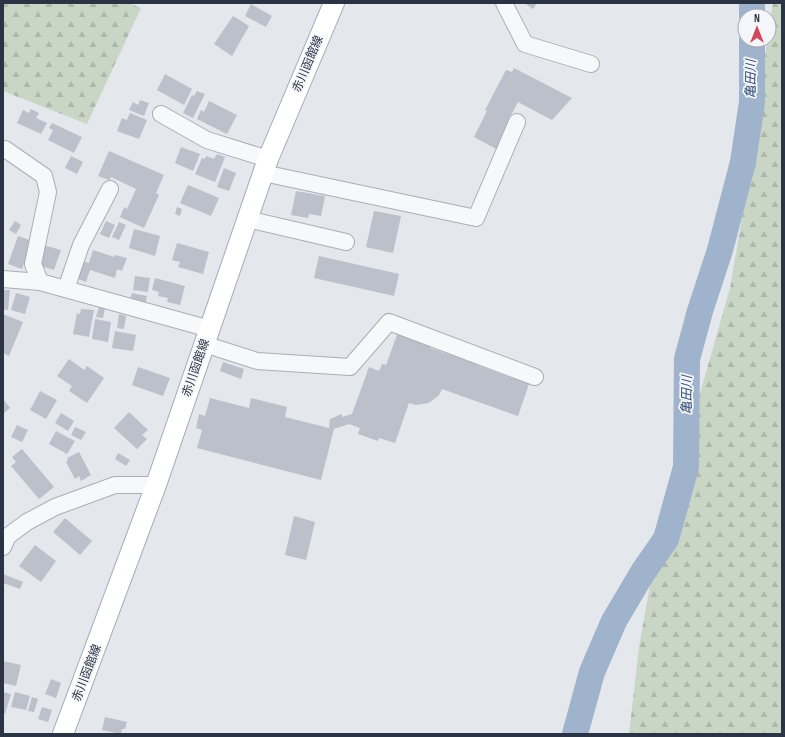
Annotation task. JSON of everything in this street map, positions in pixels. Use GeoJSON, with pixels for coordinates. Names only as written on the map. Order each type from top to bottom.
{"type":"FeatureCollection","features":[{"type":"Feature","properties":{"kind":"main road","name":"赤川函館線"},"geometry":{"type":"LineString","coordinates":[[63,734],[156,485],[266,166],[334,3]]}},
{"type":"Feature","properties":{"kind":"street"},"geometry":{"type":"LineString","coordinates":[[504,3],[525,44],[591,64]]}},
{"type":"Feature","properties":{"kind":"street"},"geometry":{"type":"LineString","coordinates":[[161,114],[207,140],[266,166],[476,218],[517,122]]}},
{"type":"Feature","properties":{"kind":"street"},"geometry":{"type":"LineString","coordinates":[[3,149],[44,176],[48,192],[33,264],[40,282]]}},
{"type":"Feature","properties":{"kind":"street"},"geometry":{"type":"LineString","coordinates":[[66,290],[81,245],[110,189]]}},
{"type":"Feature","properties":{"kind":"street"},"geometry":{"type":"LineString","coordinates":[[247,219],[346,242]]}},
{"type":"Feature","properties":{"kind":"street"},"geometry":{"type":"LineString","coordinates":[[3,279],[40,282],[66,290],[207,336],[257,361],[350,367],[389,322],[534,377]]}},
{"type":"Feature","properties":{"kind":"street"},"geometry":{"type":"LineString","coordinates":[[5,539],[27,522],[55,507],[115,485],[156,485]]}},
{"type":"Feature","properties":{"kind":"green space"},"geometry":{"type":"Polygon","coordinates":[[[3,3],[129,3],[141,8],[87,124],[3,91],[3,3]]]}},
{"type":"Feature","properties":{"kind":"green space"},"geometry":{"type":"Polygon","coordinates":[[[773,3],[782,3],[782,734],[629,734],[639,647],[658,541],[730,288],[754,148],[766,48],[777,48],[777,8],[772,8],[773,3]]]}},
{"type":"Feature","properties":{"kind":"building"},"geometry":{"type":"Polygon","coordinates":[[[524,3],[537,3],[533,9],[524,3]]]}},
{"type":"Feature","properties":{"kind":"building"},"geometry":{"type":"Polygon","coordinates":[[[251,4],[272,16],[266,27],[245,16],[251,4]]]}},
{"type":"Feature","properties":{"kind":"building"},"geometry":{"type":"Polygon","coordinates":[[[233,16],[249,26],[232,56],[214,44],[233,16]]]}},
{"type":"Feature","properties":{"kind":"building"},"geometry":{"type":"Polygon","coordinates":[[[514,68],[572,98],[552,120],[518,102],[509,119],[513,121],[498,150],[474,137],[487,111],[485,110],[506,70],[512,72],[514,68]]]}},
{"type":"Feature","properties":{"kind":"building"},"geometry":{"type":"Polygon","coordinates":[[[165,74],[192,89],[184,105],[157,90],[165,74]]]}},
{"type":"Feature","properties":{"kind":"building"},"geometry":{"type":"Polygon","coordinates":[[[197,91],[205,94],[193,118],[183,113],[192,95],[194,96],[197,91]]]}},
{"type":"Feature","properties":{"kind":"building"},"geometry":{"type":"Polygon","coordinates":[[[140,100],[149,103],[144,116],[129,110],[133,102],[138,105],[140,100]]]}},
{"type":"Feature","properties":{"kind":"building"},"geometry":{"type":"Polygon","coordinates":[[[209,101],[237,115],[227,134],[197,119],[201,110],[204,112],[209,101]]]}},
{"type":"Feature","properties":{"kind":"building"},"geometry":{"type":"Polygon","coordinates":[[[31,109],[39,113],[36,118],[47,123],[41,134],[17,123],[23,110],[29,113],[31,109]]]}},
{"type":"Feature","properties":{"kind":"building"},"geometry":{"type":"Polygon","coordinates":[[[130,113],[147,120],[139,139],[117,131],[122,118],[127,120],[130,113]]]}},
{"type":"Feature","properties":{"kind":"building"},"geometry":{"type":"Polygon","coordinates":[[[52,123],[82,137],[74,153],[48,140],[53,130],[49,128],[52,123]]]}},
{"type":"Feature","properties":{"kind":"building"},"geometry":{"type":"Polygon","coordinates":[[[181,147],[200,154],[193,171],[175,163],[181,147]]]}},
{"type":"Feature","properties":{"kind":"building"},"geometry":{"type":"Polygon","coordinates":[[[109,151],[164,175],[156,193],[159,195],[144,228],[120,217],[124,207],[127,209],[136,189],[111,177],[109,180],[98,176],[109,151]]]}},
{"type":"Feature","properties":{"kind":"building"},"geometry":{"type":"Polygon","coordinates":[[[217,154],[225,157],[215,182],[195,174],[202,158],[205,159],[206,156],[214,159],[217,154]]]}},
{"type":"Feature","properties":{"kind":"building"},"geometry":{"type":"Polygon","coordinates":[[[71,156],[83,162],[77,174],[65,168],[71,156]]]}},
{"type":"Feature","properties":{"kind":"building"},"geometry":{"type":"Polygon","coordinates":[[[224,168],[236,173],[229,191],[217,187],[224,168]]]}},
{"type":"Feature","properties":{"kind":"building"},"geometry":{"type":"Polygon","coordinates":[[[188,185],[219,198],[211,216],[180,203],[188,185]]]}},
{"type":"Feature","properties":{"kind":"building"},"geometry":{"type":"Polygon","coordinates":[[[296,191],[325,196],[321,216],[309,214],[308,218],[291,215],[296,191]]]}},
{"type":"Feature","properties":{"kind":"building"},"geometry":{"type":"Polygon","coordinates":[[[177,207],[182,209],[180,216],[175,214],[177,207]]]}},
{"type":"Feature","properties":{"kind":"building"},"geometry":{"type":"Polygon","coordinates":[[[374,211],[401,216],[393,253],[366,247],[374,211]]]}},
{"type":"Feature","properties":{"kind":"building"},"geometry":{"type":"Polygon","coordinates":[[[15,221],[21,225],[16,234],[9,230],[15,221]]]}},
{"type":"Feature","properties":{"kind":"building"},"geometry":{"type":"Polygon","coordinates":[[[106,221],[115,225],[109,238],[100,234],[106,221]]]}},
{"type":"Feature","properties":{"kind":"building"},"geometry":{"type":"Polygon","coordinates":[[[119,222],[126,225],[119,240],[112,237],[119,222]]]}},
{"type":"Feature","properties":{"kind":"building"},"geometry":{"type":"Polygon","coordinates":[[[134,229],[160,236],[155,256],[129,248],[134,229]]]}},
{"type":"Feature","properties":{"kind":"building"},"geometry":{"type":"Polygon","coordinates":[[[18,236],[32,241],[22,269],[8,264],[18,236]]]}},
{"type":"Feature","properties":{"kind":"building"},"geometry":{"type":"Polygon","coordinates":[[[177,243],[209,252],[203,274],[178,267],[180,262],[172,260],[177,243]]]}},
{"type":"Feature","properties":{"kind":"building"},"geometry":{"type":"Polygon","coordinates":[[[43,245],[61,250],[54,270],[44,267],[43,271],[38,269],[43,245]]]}},
{"type":"Feature","properties":{"kind":"building"},"geometry":{"type":"Polygon","coordinates":[[[93,250],[114,257],[115,255],[127,258],[122,271],[117,269],[115,278],[90,270],[86,282],[78,279],[82,261],[89,263],[93,250]]]}},
{"type":"Feature","properties":{"kind":"building"},"geometry":{"type":"Polygon","coordinates":[[[319,256],[399,274],[394,296],[314,278],[319,256]]]}},
{"type":"Feature","properties":{"kind":"building"},"geometry":{"type":"Polygon","coordinates":[[[135,276],[150,278],[148,292],[133,290],[135,276]]]}},
{"type":"Feature","properties":{"kind":"building"},"geometry":{"type":"Polygon","coordinates":[[[155,278],[185,286],[180,305],[167,302],[168,298],[158,296],[159,292],[152,290],[155,278]]]}},
{"type":"Feature","properties":{"kind":"building"},"geometry":{"type":"Polygon","coordinates":[[[3,290],[10,290],[8,310],[3,309],[3,290]]]}},
{"type":"Feature","properties":{"kind":"building"},"geometry":{"type":"Polygon","coordinates":[[[16,293],[30,297],[25,314],[11,310],[16,293]]]}},
{"type":"Feature","properties":{"kind":"building"},"geometry":{"type":"Polygon","coordinates":[[[132,293],[147,296],[145,305],[130,301],[132,293]]]}},
{"type":"Feature","properties":{"kind":"building"},"geometry":{"type":"Polygon","coordinates":[[[99,307],[105,308],[103,318],[96,317],[99,307]]]}},
{"type":"Feature","properties":{"kind":"building"},"geometry":{"type":"Polygon","coordinates":[[[81,309],[94,310],[89,337],[73,334],[77,313],[80,314],[81,309]]]}},
{"type":"Feature","properties":{"kind":"building"},"geometry":{"type":"Polygon","coordinates":[[[3,314],[23,322],[9,356],[3,353],[3,314]]]}},
{"type":"Feature","properties":{"kind":"building"},"geometry":{"type":"Polygon","coordinates":[[[119,314],[126,316],[124,329],[117,328],[119,314]]]}},
{"type":"Feature","properties":{"kind":"building"},"geometry":{"type":"Polygon","coordinates":[[[95,319],[111,322],[108,342],[92,339],[95,319]]]}},
{"type":"Feature","properties":{"kind":"building"},"geometry":{"type":"Polygon","coordinates":[[[115,331],[136,335],[133,351],[112,348],[115,331]]]}},
{"type":"Feature","properties":{"kind":"building"},"geometry":{"type":"Polygon","coordinates":[[[398,332],[431,344],[430,348],[466,360],[467,358],[480,362],[479,366],[529,384],[518,416],[442,389],[439,395],[429,403],[416,405],[409,403],[395,443],[379,438],[378,441],[358,434],[360,428],[349,424],[334,429],[321,480],[197,448],[202,430],[196,428],[199,414],[205,416],[210,398],[249,408],[251,398],[287,407],[285,417],[329,428],[330,419],[342,414],[342,417],[352,414],[369,367],[379,371],[382,364],[386,365],[398,332]]]}},
{"type":"Feature","properties":{"kind":"building"},"geometry":{"type":"Polygon","coordinates":[[[69,359],[84,370],[87,366],[104,378],[87,403],[69,391],[72,386],[57,376],[69,359]]]}},
{"type":"Feature","properties":{"kind":"building"},"geometry":{"type":"Polygon","coordinates":[[[223,362],[244,369],[241,379],[220,371],[223,362]]]}},
{"type":"Feature","properties":{"kind":"building"},"geometry":{"type":"Polygon","coordinates":[[[138,367],[170,378],[163,396],[132,385],[138,367]]]}},
{"type":"Feature","properties":{"kind":"building"},"geometry":{"type":"Polygon","coordinates":[[[40,391],[57,400],[46,419],[30,410],[40,391]]]}},
{"type":"Feature","properties":{"kind":"building"},"geometry":{"type":"Polygon","coordinates":[[[3,399],[10,408],[3,414],[3,399]]]}},
{"type":"Feature","properties":{"kind":"building"},"geometry":{"type":"Polygon","coordinates":[[[129,412],[148,430],[142,435],[147,439],[137,449],[114,428],[129,412]]]}},
{"type":"Feature","properties":{"kind":"building"},"geometry":{"type":"Polygon","coordinates":[[[61,413],[74,421],[68,431],[55,423],[61,413]]]}},
{"type":"Feature","properties":{"kind":"building"},"geometry":{"type":"Polygon","coordinates":[[[17,425],[28,430],[22,442],[11,437],[17,425]]]}},
{"type":"Feature","properties":{"kind":"building"},"geometry":{"type":"Polygon","coordinates":[[[75,427],[86,432],[81,440],[71,435],[75,427]]]}},
{"type":"Feature","properties":{"kind":"building"},"geometry":{"type":"Polygon","coordinates":[[[56,431],[75,441],[67,454],[49,444],[56,431]]]}},
{"type":"Feature","properties":{"kind":"building"},"geometry":{"type":"Polygon","coordinates":[[[22,449],[54,487],[39,499],[11,466],[16,462],[12,457],[22,449]]]}},
{"type":"Feature","properties":{"kind":"building"},"geometry":{"type":"Polygon","coordinates":[[[79,452],[91,475],[81,481],[79,476],[75,479],[66,462],[68,460],[67,458],[79,452]]]}},
{"type":"Feature","properties":{"kind":"building"},"geometry":{"type":"Polygon","coordinates":[[[118,453],[130,460],[126,466],[115,459],[118,453]]]}},
{"type":"Feature","properties":{"kind":"building"},"geometry":{"type":"Polygon","coordinates":[[[294,516],[315,522],[306,560],[285,555],[294,516]]]}},
{"type":"Feature","properties":{"kind":"building"},"geometry":{"type":"Polygon","coordinates":[[[65,518],[92,541],[80,555],[53,532],[65,518]]]}},
{"type":"Feature","properties":{"kind":"building"},"geometry":{"type":"Polygon","coordinates":[[[35,545],[56,561],[41,582],[19,566],[35,545]]]}},
{"type":"Feature","properties":{"kind":"building"},"geometry":{"type":"Polygon","coordinates":[[[3,574],[23,582],[20,589],[3,583],[3,574]]]}},
{"type":"Feature","properties":{"kind":"building"},"geometry":{"type":"Polygon","coordinates":[[[3,661],[21,665],[16,686],[3,683],[3,661]]]}},
{"type":"Feature","properties":{"kind":"building"},"geometry":{"type":"Polygon","coordinates":[[[51,679],[61,683],[56,698],[45,694],[51,679]]]}},
{"type":"Feature","properties":{"kind":"building"},"geometry":{"type":"Polygon","coordinates":[[[3,692],[11,694],[5,714],[3,713],[3,692]]]}},
{"type":"Feature","properties":{"kind":"building"},"geometry":{"type":"Polygon","coordinates":[[[15,692],[30,696],[26,710],[11,707],[15,692]]]}},
{"type":"Feature","properties":{"kind":"building"},"geometry":{"type":"Polygon","coordinates":[[[32,697],[38,699],[34,712],[28,711],[32,697]]]}},
{"type":"Feature","properties":{"kind":"building"},"geometry":{"type":"Polygon","coordinates":[[[42,707],[52,710],[48,722],[38,719],[42,707]]]}},
{"type":"Feature","properties":{"kind":"building"},"geometry":{"type":"Polygon","coordinates":[[[105,717],[127,722],[125,729],[122,729],[121,734],[102,730],[105,717]]]}},
{"type":"Feature","properties":{"kind":"waterway","name":"亀田川"},"geometry":{"type":"LineString","coordinates":[[752,3],[752,8]]}},
{"type":"Feature","properties":{"kind":"waterway","name":"亀田川"},"geometry":{"type":"LineString","coordinates":[[575,734],[592,672],[614,621],[643,572],[666,539],[686,467],[687,359],[700,311],[720,250],[743,162],[752,102],[752,48]]}}]}
